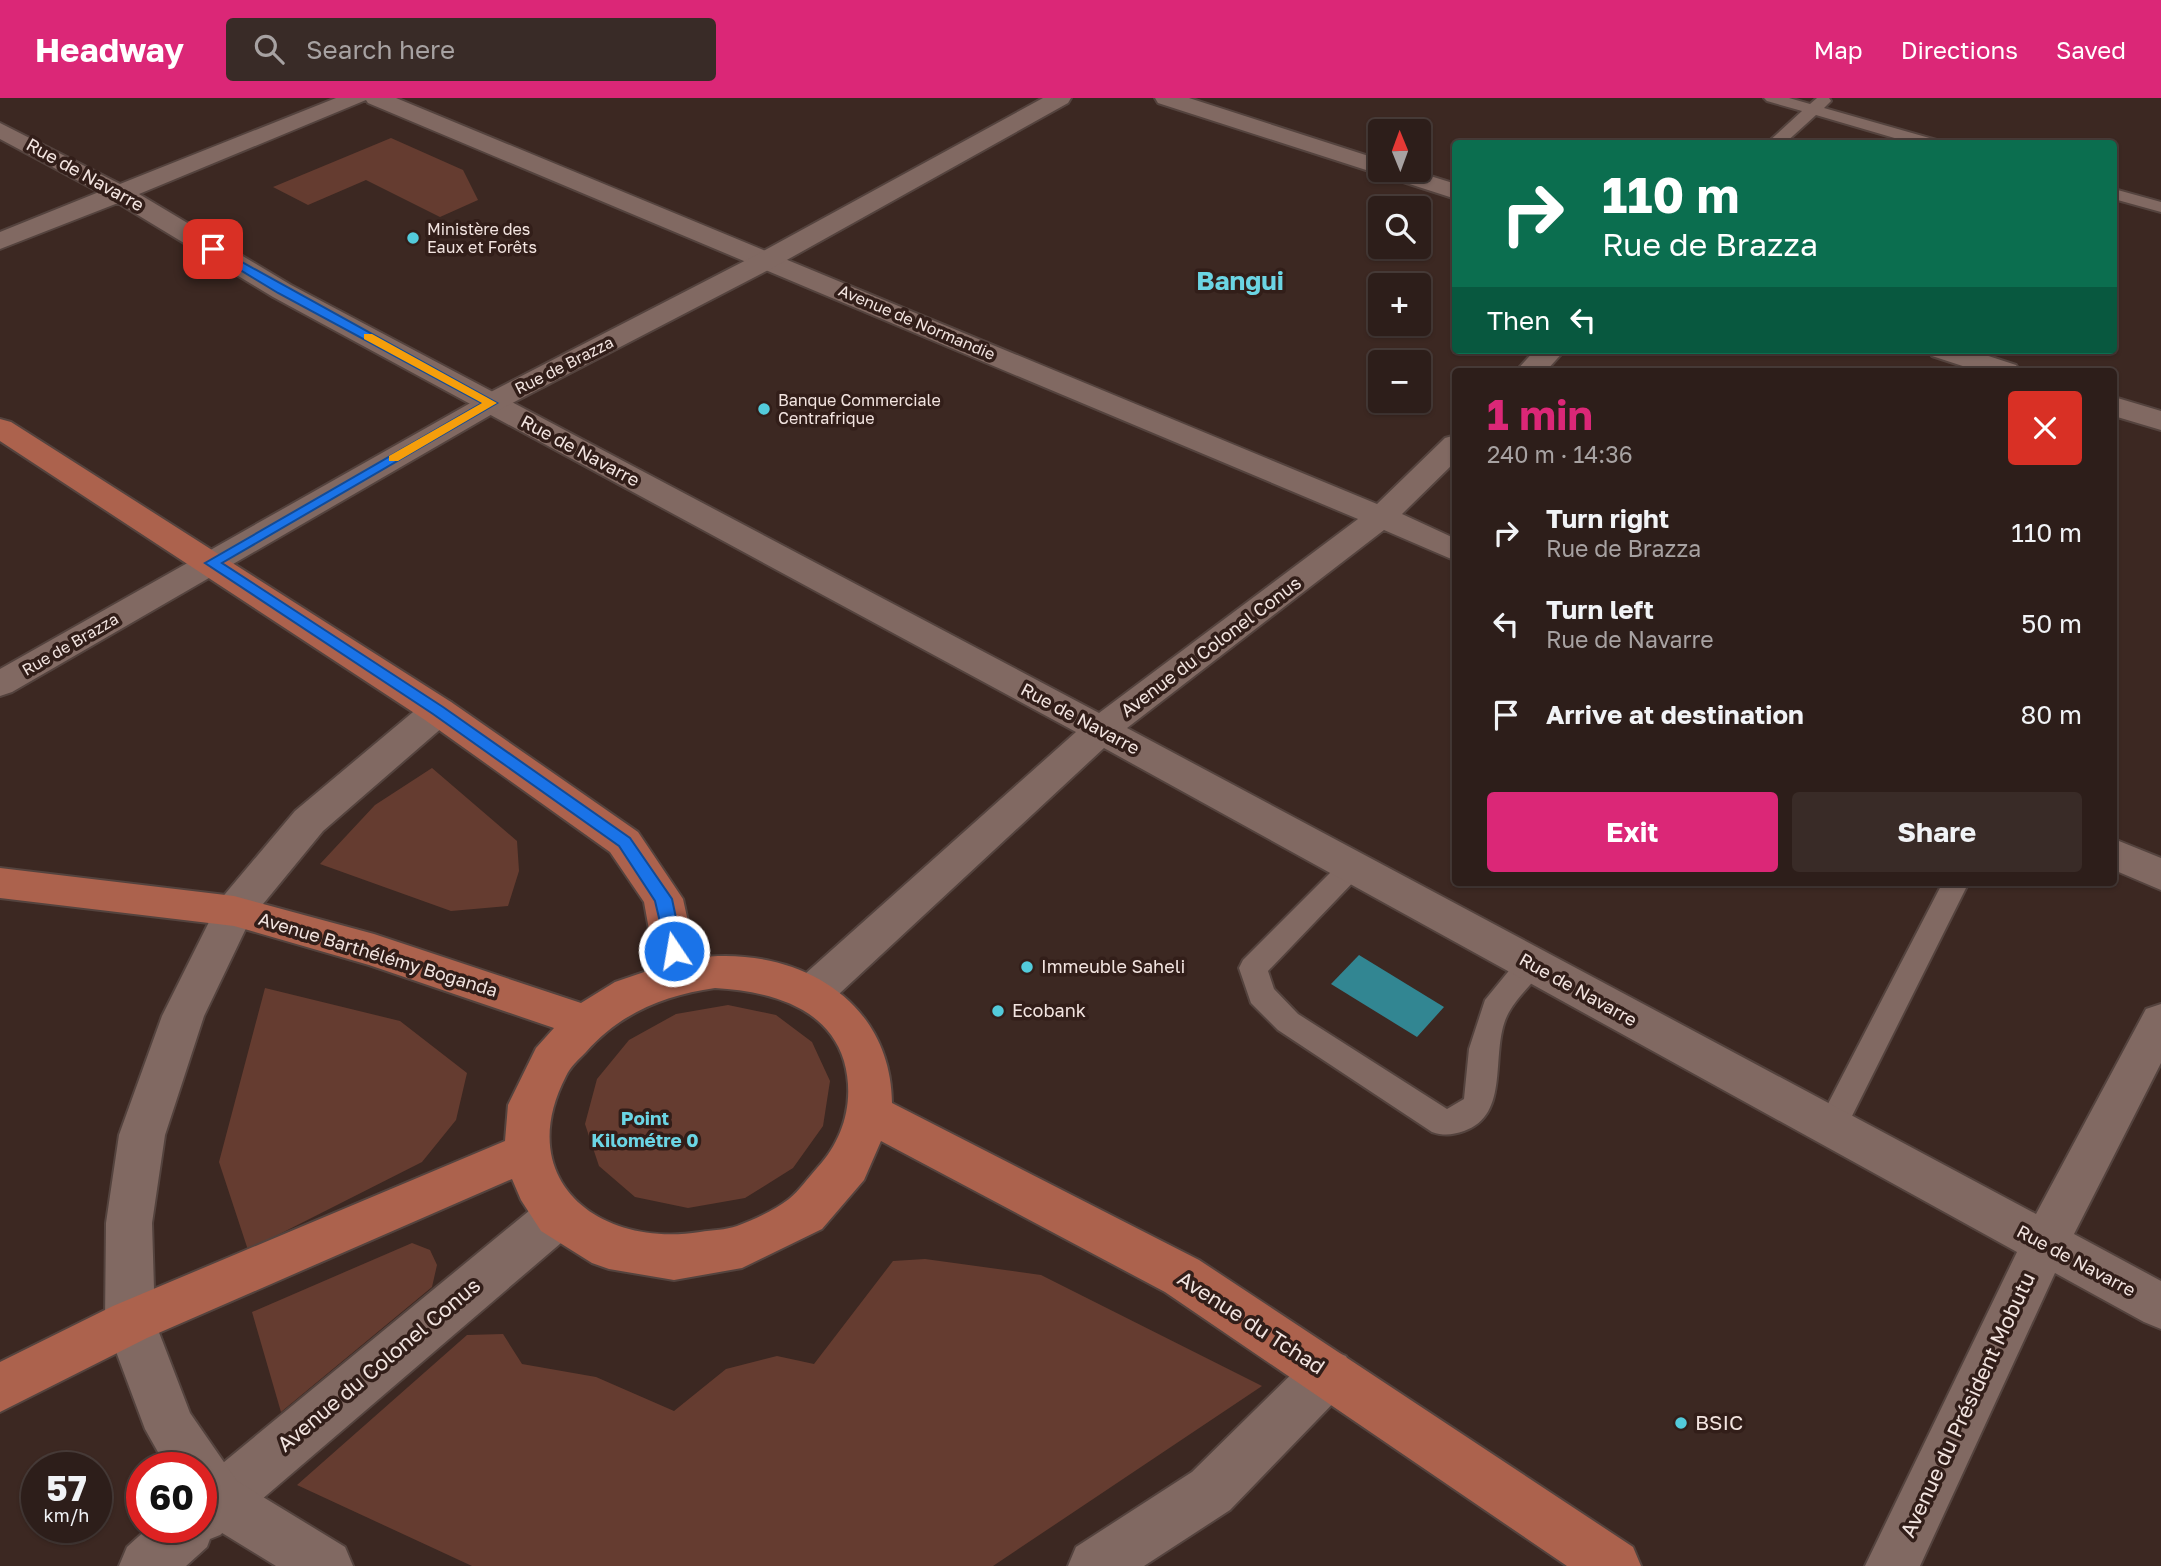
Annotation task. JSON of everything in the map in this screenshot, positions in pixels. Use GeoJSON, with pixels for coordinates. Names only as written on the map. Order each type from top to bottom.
{"type":"FeatureCollection","features":[{"type":"Feature","properties":{"kind":"main road"},"geometry":{"type":"LineString","coordinates":[[0,428],[438,711],[624,842],[663,899],[680,977]]}},
{"type":"Feature","properties":{"kind":"main road","name":"Avenue Barthélémy Boganda"},"geometry":{"type":"LineString","coordinates":[[0,883],[234,911],[374,950],[586,1022]]}},
{"type":"Feature","properties":{"kind":"main road"},"geometry":{"type":"LineString","coordinates":[[715,972],[749,974],[782,981],[811,994],[839,1016],[860,1045],[870,1077],[870,1113],[848,1166],[805,1214],[743,1247],[674,1258],[609,1248],[558,1216],[537,1186],[527,1152],[530,1105],[551,1061],[586,1022],[630,994],[680,977],[715,972]]}},
{"type":"Feature","properties":{"kind":"main road","name":"Avenue du Tchad"},"geometry":{"type":"LineString","coordinates":[[870,1113],[1182,1276],[1614,1566]]}},
{"type":"Feature","properties":{"kind":"main road"},"geometry":{"type":"LineString","coordinates":[[0,1388],[130,1322],[527,1152]]}},
{"type":"Feature","properties":{"kind":"street"},"geometry":{"type":"LineString","coordinates":[[0,241],[356,98]]}},
{"type":"Feature","properties":{"kind":"street","name":"Avenue de Normandie"},"geometry":{"type":"LineString","coordinates":[[376,98],[1381,517],[1452,549]]}},
{"type":"Feature","properties":{"kind":"street","name":"Rue de Brazza"},"geometry":{"type":"LineString","coordinates":[[0,684],[491,403],[767,260],[1060,98]]}},
{"type":"Feature","properties":{"kind":"street"},"geometry":{"type":"LineString","coordinates":[[1166,98],[1368,164]]}},
{"type":"Feature","properties":{"kind":"street","name":"Rue de Navarre"},"geometry":{"type":"LineString","coordinates":[[0,130],[121,194],[282,290],[1101,730],[2161,1306]]}},
{"type":"Feature","properties":{"kind":"street"},"geometry":{"type":"LineString","coordinates":[[1425,182],[1452,191]]}},
{"type":"Feature","properties":{"kind":"street"},"geometry":{"type":"LineString","coordinates":[[1533,368],[1547,354]]}},
{"type":"Feature","properties":{"kind":"street"},"geometry":{"type":"LineString","coordinates":[[1954,354],[1997,368]]}},
{"type":"Feature","properties":{"kind":"street"},"geometry":{"type":"LineString","coordinates":[[2117,407],[2161,421]]}},
{"type":"Feature","properties":{"kind":"street","name":"Avenue du Colonel Conus"},"geometry":{"type":"LineString","coordinates":[[811,994],[1101,730],[1381,517],[1452,447]]}},
{"type":"Feature","properties":{"kind":"street"},"geometry":{"type":"LineString","coordinates":[[181,1452],[130,1322],[130,1223],[142,1135],[183,1016],[234,911],[309,821],[438,711]]}},
{"type":"Feature","properties":{"kind":"street"},"geometry":{"type":"LineString","coordinates":[[2117,854],[2161,875]]}},
{"type":"Feature","properties":{"kind":"street","name":"Avenue du Président Mobutu"},"geometry":{"type":"LineString","coordinates":[[1892,1566],[2045,1244],[2161,1021]]}},
{"type":"Feature","properties":{"kind":"street","name":"Avenue du Colonel Conus"},"geometry":{"type":"LineString","coordinates":[[217,1484],[558,1216]]}},
{"type":"Feature","properties":{"kind":"street"},"geometry":{"type":"LineString","coordinates":[[1095,1566],[1211,1491],[1328,1373]]}},
{"type":"Feature","properties":{"kind":"street"},"geometry":{"type":"LineString","coordinates":[[217,1506],[326,1566]]}},
{"type":"Feature","properties":{"kind":"street","name":"Avenue du Colonel Conus"},"geometry":{"type":"LineString","coordinates":[[146,1566],[164,1543]]}},
{"type":"Feature","properties":{"kind":"lane"},"geometry":{"type":"LineString","coordinates":[[1772,98],[1920,140]]}},
{"type":"Feature","properties":{"kind":"lane"},"geometry":{"type":"LineString","coordinates":[[1779,140],[1826,98]]}},
{"type":"Feature","properties":{"kind":"lane"},"geometry":{"type":"LineString","coordinates":[[2117,195],[2161,207]]}},
{"type":"Feature","properties":{"kind":"lane"},"geometry":{"type":"LineString","coordinates":[[1352,867],[1253,968],[1261,995],[1288,1022],[1443,1123],[1459,1120],[1478,1105],[1484,1049],[1495,1007],[1531,964]]}},
{"type":"Feature","properties":{"kind":"lane"},"geometry":{"type":"LineString","coordinates":[[1831,1127],[1954,886]]}},
{"type":"Feature","properties":{"kind":"shaded area"},"geometry":{"type":"Polygon","coordinates":[[[391,138],[463,170],[478,200],[440,217],[366,180],[308,205],[273,187],[391,138]]]}},
{"type":"Feature","properties":{"kind":"shaded area"},"geometry":{"type":"Polygon","coordinates":[[[432,768],[517,841],[519,871],[508,906],[451,911],[320,864],[375,805],[432,768]]]}},
{"type":"Feature","properties":{"kind":"shaded area"},"geometry":{"type":"Polygon","coordinates":[[[265,988],[400,1021],[467,1073],[456,1120],[422,1162],[248,1250],[219,1162],[265,988]]]}},
{"type":"Feature","properties":{"kind":"shaded area"},"geometry":{"type":"Polygon","coordinates":[[[728,1005],[776,1015],[812,1042],[830,1081],[823,1126],[793,1168],[745,1198],[688,1208],[635,1197],[599,1166],[585,1124],[597,1079],[629,1040],[676,1014],[728,1005]]]}},
{"type":"Feature","properties":{"kind":"shaded area"},"geometry":{"type":"Polygon","coordinates":[[[412,1243],[430,1250],[437,1265],[432,1287],[281,1412],[252,1312],[412,1243]]]}},
{"type":"Feature","properties":{"kind":"shaded area"},"geometry":{"type":"Polygon","coordinates":[[[925,1259],[1041,1275],[1262,1386],[993,1566],[472,1566],[297,1485],[467,1335],[503,1334],[522,1364],[596,1377],[674,1411],[726,1369],[777,1356],[814,1364],[893,1261],[925,1259]]]}},
{"type":"Feature","properties":{"kind":"water"},"geometry":{"type":"Polygon","coordinates":[[[1359,955],[1444,1007],[1417,1037],[1331,984],[1359,955]]]}},
{"type":"Feature","properties":{"kind":"slow traffic"},"geometry":{"type":"LineString","coordinates":[[368,337],[491,403],[394,459]]}},
{"type":"Feature","properties":{"kind":"place","name":"Ministère des Eaux et Forêts"},"geometry":{"type":"Point","coordinates":[413,238]}},
{"type":"Feature","properties":{"kind":"place","name":"Banque Commerciale Centrafrique"},"geometry":{"type":"Point","coordinates":[764,409]}},
{"type":"Feature","properties":{"kind":"place","name":"Immeuble Saheli"},"geometry":{"type":"Point","coordinates":[1027,967]}},
{"type":"Feature","properties":{"kind":"place","name":"Ecobank"},"geometry":{"type":"Point","coordinates":[998,1011]}},
{"type":"Feature","properties":{"kind":"place","name":"BSIC"},"geometry":{"type":"Point","coordinates":[1681,1423]}},
{"type":"Feature","properties":{"kind":"district","name":"Bangui"},"geometry":{"type":"Point","coordinates":[1240,281]}},
{"type":"Feature","properties":{"kind":"district","name":"Point Kilométre 0"},"geometry":{"type":"Point","coordinates":[645,1129]}},
{"type":"Feature","properties":{"kind":"route"},"geometry":{"type":"LineString","coordinates":[[213,249],[282,290],[491,403],[212,563],[438,711],[624,842],[663,899],[674,951]]}}]}
